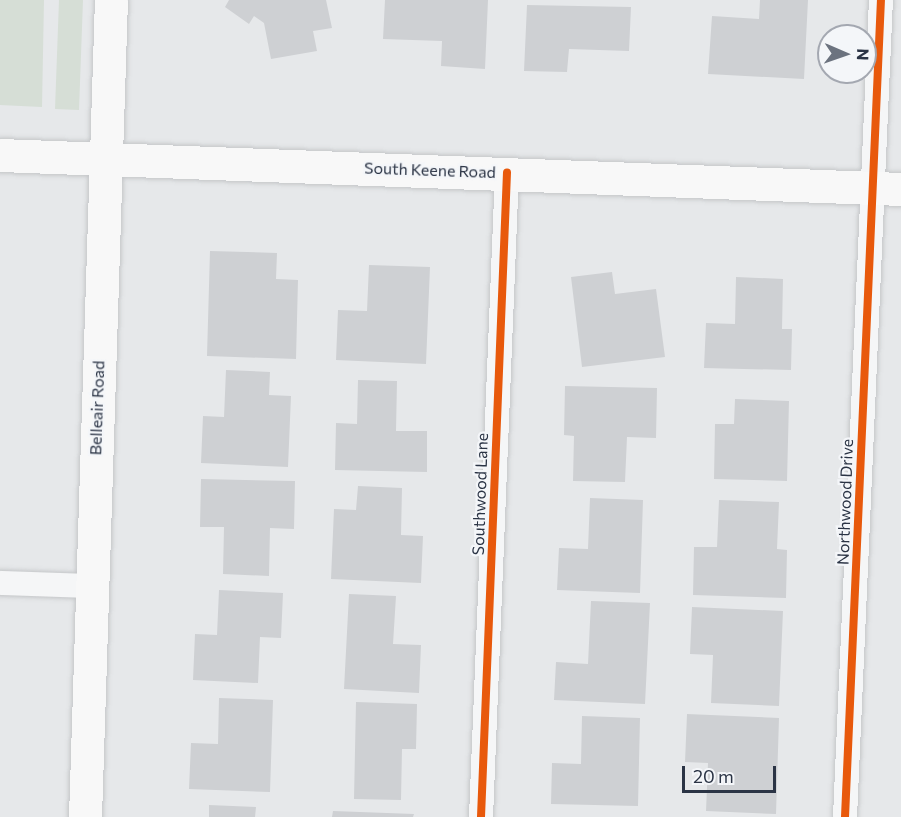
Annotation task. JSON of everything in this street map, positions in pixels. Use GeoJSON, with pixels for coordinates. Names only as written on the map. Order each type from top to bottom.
{"type":"FeatureCollection","features":[{"type":"Feature","properties":{"kind":"main road","name":"Belleair Road"},"geometry":{"type":"LineString","coordinates":[[85,817],[104,158],[111,0]]}},
{"type":"Feature","properties":{"kind":"main road","name":"South Keene Road"},"geometry":{"type":"LineString","coordinates":[[0,155],[886,188]]}},
{"type":"Feature","properties":{"kind":"street","name":"Northwood Drive"},"geometry":{"type":"LineString","coordinates":[[845,817],[886,188],[881,0]]}},
{"type":"Feature","properties":{"kind":"street","name":"Southwood Lane"},"geometry":{"type":"LineString","coordinates":[[481,817],[507,173]]}},
{"type":"Feature","properties":{"kind":"street"},"geometry":{"type":"LineString","coordinates":[[0,583],[92,586]]}},
{"type":"Feature","properties":{"kind":"shaded area"},"geometry":{"type":"Polygon","coordinates":[[[0,0],[44,0],[42,107],[0,105],[0,0]]]}},
{"type":"Feature","properties":{"kind":"shaded area"},"geometry":{"type":"Polygon","coordinates":[[[59,0],[83,0],[79,110],[55,109],[59,0]]]}},
{"type":"Feature","properties":{"kind":"building"},"geometry":{"type":"Polygon","coordinates":[[[229,0],[326,0],[332,28],[313,31],[317,51],[271,59],[264,23],[254,16],[249,24],[225,7],[229,0]]]}},
{"type":"Feature","properties":{"kind":"building"},"geometry":{"type":"Polygon","coordinates":[[[385,0],[488,0],[485,69],[441,66],[442,41],[383,39],[385,0]]]}},
{"type":"Feature","properties":{"kind":"building"},"geometry":{"type":"Polygon","coordinates":[[[760,0],[808,0],[804,79],[708,74],[712,16],[759,19],[760,0]]]}},
{"type":"Feature","properties":{"kind":"building"},"geometry":{"type":"Polygon","coordinates":[[[527,5],[631,7],[629,51],[569,49],[567,72],[524,71],[527,5]]]}},
{"type":"Feature","properties":{"kind":"building"},"geometry":{"type":"Polygon","coordinates":[[[210,251],[277,253],[276,279],[298,280],[296,359],[207,356],[210,251]]]}},
{"type":"Feature","properties":{"kind":"building"},"geometry":{"type":"Polygon","coordinates":[[[369,265],[430,267],[426,364],[336,360],[338,310],[367,311],[369,265]]]}},
{"type":"Feature","properties":{"kind":"building"},"geometry":{"type":"Polygon","coordinates":[[[612,272],[615,294],[656,289],[665,357],[582,367],[571,277],[612,272]]]}},
{"type":"Feature","properties":{"kind":"building"},"geometry":{"type":"Polygon","coordinates":[[[736,277],[783,279],[782,329],[792,329],[791,370],[704,368],[706,323],[735,324],[736,277]]]}},
{"type":"Feature","properties":{"kind":"building"},"geometry":{"type":"Polygon","coordinates":[[[226,370],[270,372],[269,395],[291,396],[288,467],[201,463],[203,416],[224,417],[226,370]]]}},
{"type":"Feature","properties":{"kind":"building"},"geometry":{"type":"Polygon","coordinates":[[[358,380],[397,381],[396,431],[427,431],[427,472],[335,470],[336,423],[357,424],[358,380]]]}},
{"type":"Feature","properties":{"kind":"building"},"geometry":{"type":"Polygon","coordinates":[[[565,386],[657,388],[656,438],[627,437],[625,482],[573,481],[574,436],[564,435],[565,386]]]}},
{"type":"Feature","properties":{"kind":"building"},"geometry":{"type":"Polygon","coordinates":[[[735,399],[789,401],[787,481],[714,479],[715,424],[734,424],[735,399]]]}},
{"type":"Feature","properties":{"kind":"building"},"geometry":{"type":"Polygon","coordinates":[[[201,479],[295,481],[294,529],[270,528],[269,576],[223,574],[224,527],[200,527],[201,479]]]}},
{"type":"Feature","properties":{"kind":"building"},"geometry":{"type":"Polygon","coordinates":[[[358,486],[402,488],[401,535],[423,536],[421,583],[331,579],[334,509],[356,510],[358,486]]]}},
{"type":"Feature","properties":{"kind":"building"},"geometry":{"type":"Polygon","coordinates":[[[590,498],[643,500],[640,593],[557,590],[559,548],[588,549],[590,498]]]}},
{"type":"Feature","properties":{"kind":"building"},"geometry":{"type":"Polygon","coordinates":[[[719,500],[779,502],[777,549],[787,550],[786,598],[693,595],[694,547],[717,547],[719,500]]]}},
{"type":"Feature","properties":{"kind":"building"},"geometry":{"type":"Polygon","coordinates":[[[219,590],[283,593],[281,638],[260,637],[258,683],[193,680],[195,634],[217,635],[219,590]]]}},
{"type":"Feature","properties":{"kind":"building"},"geometry":{"type":"Polygon","coordinates":[[[349,594],[396,596],[393,644],[421,645],[419,693],[344,689],[349,594]]]}},
{"type":"Feature","properties":{"kind":"building"},"geometry":{"type":"Polygon","coordinates":[[[591,601],[650,603],[645,704],[554,700],[556,662],[588,664],[591,601]]]}},
{"type":"Feature","properties":{"kind":"building"},"geometry":{"type":"Polygon","coordinates":[[[692,607],[783,611],[779,706],[711,703],[713,655],[690,654],[692,607]]]}},
{"type":"Feature","properties":{"kind":"building"},"geometry":{"type":"Polygon","coordinates":[[[219,698],[273,700],[270,792],[189,789],[191,743],[218,744],[219,698]]]}},
{"type":"Feature","properties":{"kind":"building"},"geometry":{"type":"Polygon","coordinates":[[[356,702],[417,704],[416,749],[402,749],[401,800],[354,799],[356,702]]]}},
{"type":"Feature","properties":{"kind":"building"},"geometry":{"type":"Polygon","coordinates":[[[687,714],[779,718],[776,814],[706,811],[708,763],[685,762],[687,714]]]}},
{"type":"Feature","properties":{"kind":"building"},"geometry":{"type":"Polygon","coordinates":[[[582,716],[640,718],[638,806],[551,804],[552,763],[581,764],[582,716]]]}},
{"type":"Feature","properties":{"kind":"building"},"geometry":{"type":"Polygon","coordinates":[[[209,805],[256,807],[255,817],[209,817],[209,805]]]}},
{"type":"Feature","properties":{"kind":"building"},"geometry":{"type":"Polygon","coordinates":[[[333,811],[414,814],[413,817],[332,817],[333,811]]]}},
{"type":"Feature","properties":{"kind":"cycle path"},"geometry":{"type":"LineString","coordinates":[[845,817],[881,0]]}},
{"type":"Feature","properties":{"kind":"cycle path"},"geometry":{"type":"LineString","coordinates":[[481,817],[507,173]]}}]}
